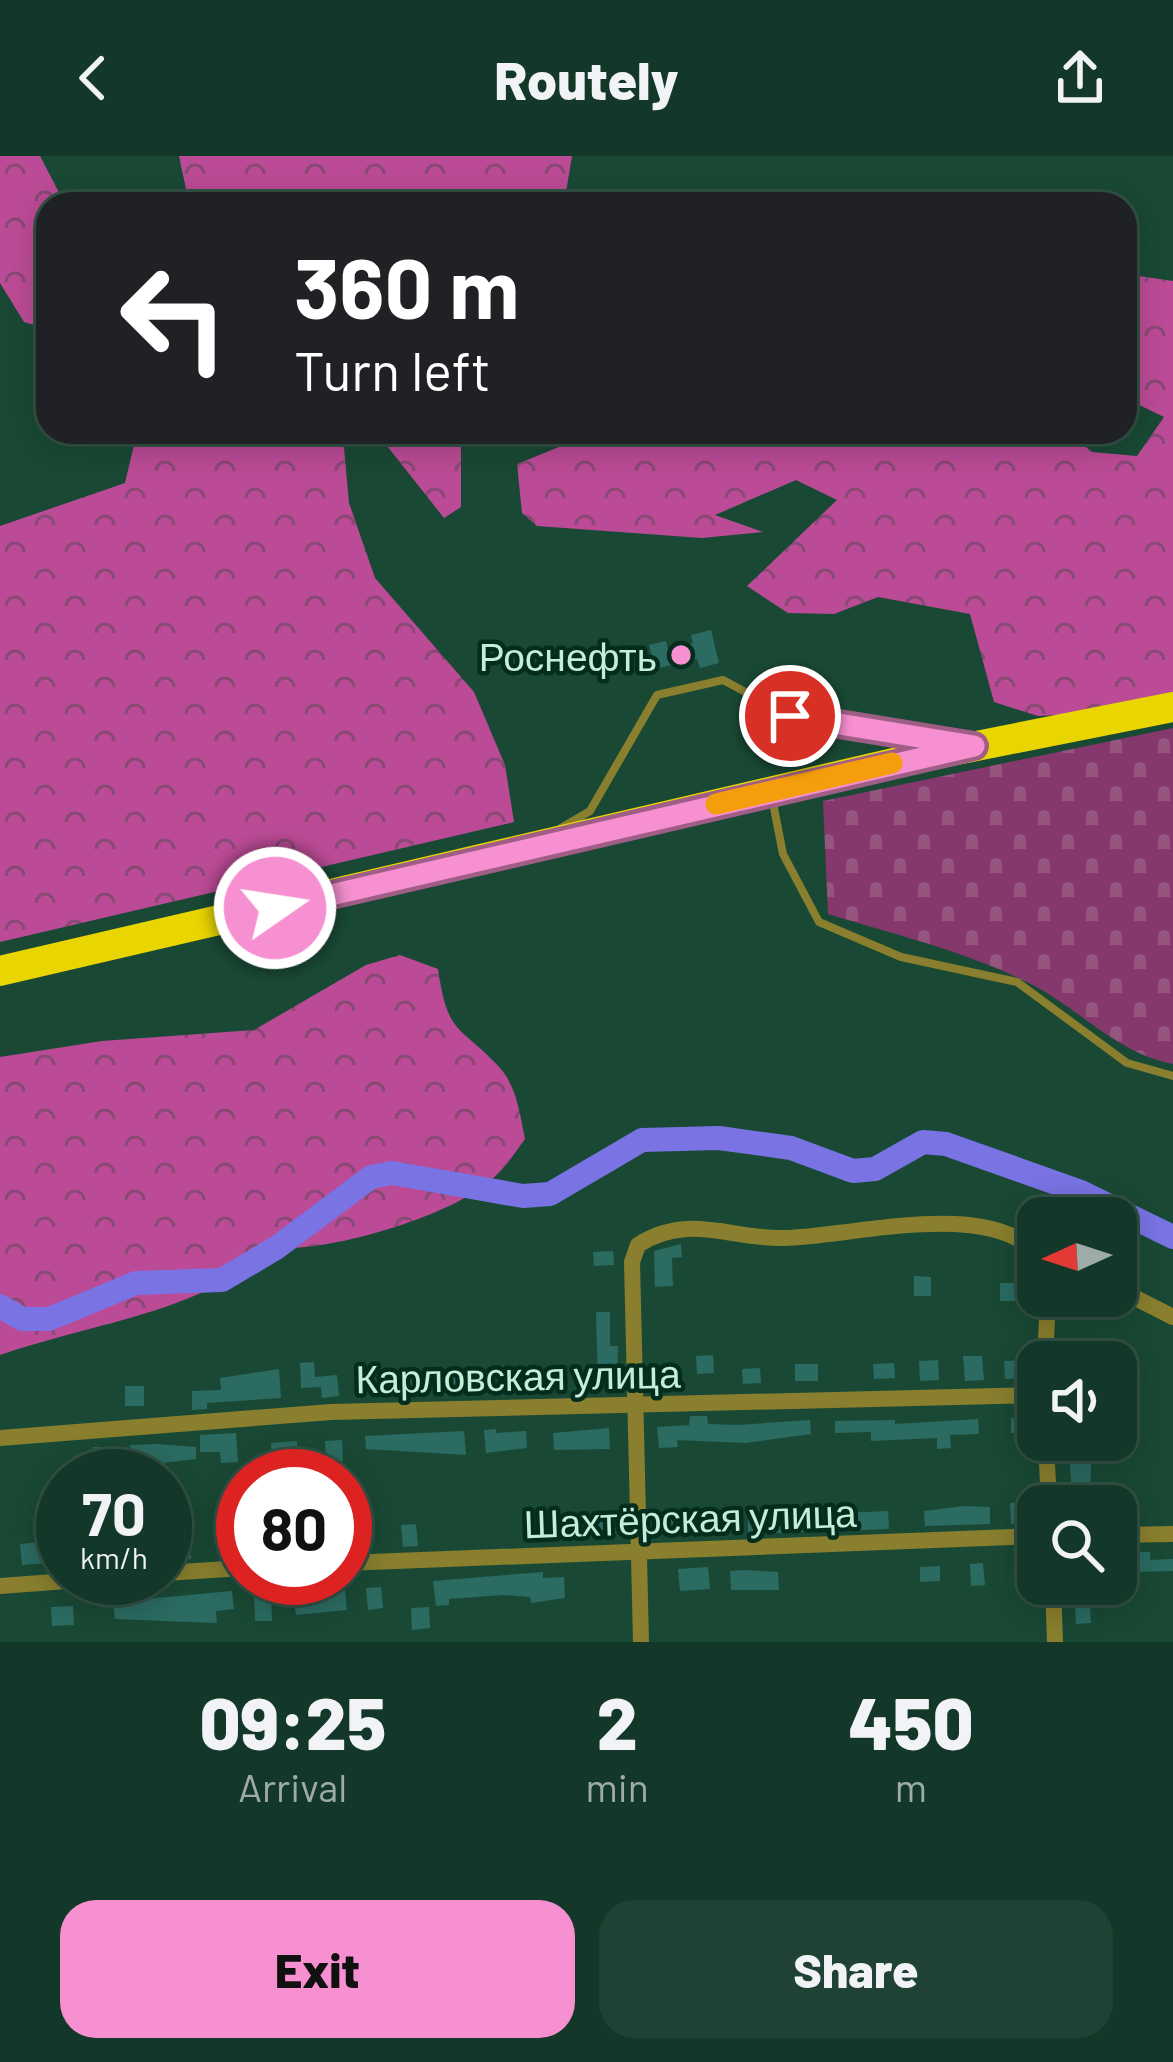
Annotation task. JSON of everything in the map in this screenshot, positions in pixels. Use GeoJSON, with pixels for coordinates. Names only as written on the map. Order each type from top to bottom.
{"type":"FeatureCollection","features":[{"type":"Feature","properties":{"kind":"highway"},"geometry":{"type":"LineString","coordinates":[[0,971],[771,791],[1173,707]]}},
{"type":"Feature","properties":{"kind":"street"},"geometry":{"type":"LineString","coordinates":[[641,1642],[632,1262],[646,1240],[709,1226],[772,1239],[950,1224],[1017,1238]]}},
{"type":"Feature","properties":{"kind":"street"},"geometry":{"type":"LineString","coordinates":[[1137,1299],[1173,1317]]}},
{"type":"Feature","properties":{"kind":"street","name":"Карловская улица"},"geometry":{"type":"LineString","coordinates":[[0,1438],[331,1412],[1017,1396]]}},
{"type":"Feature","properties":{"kind":"street"},"geometry":{"type":"LineString","coordinates":[[1137,1535],[1173,1534]]}},
{"type":"Feature","properties":{"kind":"street","name":"Шахтёрская улица"},"geometry":{"type":"LineString","coordinates":[[372,1562],[1017,1537]]}},
{"type":"Feature","properties":{"kind":"street"},"geometry":{"type":"LineString","coordinates":[[0,1586],[36,1583]]}},
{"type":"Feature","properties":{"kind":"street"},"geometry":{"type":"LineString","coordinates":[[1054,1605],[1055,1642]]}},
{"type":"Feature","properties":{"kind":"lane"},"geometry":{"type":"LineString","coordinates":[[531,847],[590,811],[657,695],[723,680],[790,716],[974,746]]}},
{"type":"Feature","properties":{"kind":"lane"},"geometry":{"type":"LineString","coordinates":[[771,791],[783,854],[819,922],[901,957],[1017,982],[1127,1063],[1173,1076]]}},
{"type":"Feature","properties":{"kind":"green space"},"geometry":{"type":"Polygon","coordinates":[[[0,156],[40,156],[59,192],[36,192],[36,326],[24,322],[0,283],[0,156]]]}},
{"type":"Feature","properties":{"kind":"green space"},"geometry":{"type":"Polygon","coordinates":[[[179,156],[572,156],[566,192],[186,189],[179,156]]]}},
{"type":"Feature","properties":{"kind":"green space"},"geometry":{"type":"Polygon","coordinates":[[[1137,276],[1173,281],[1173,709],[1038,716],[994,702],[970,614],[878,597],[834,614],[788,613],[747,586],[837,500],[796,480],[715,515],[763,532],[702,538],[537,526],[522,513],[517,464],[557,444],[1082,444],[1092,452],[1137,456],[1164,417],[1137,404],[1137,276]]]}},
{"type":"Feature","properties":{"kind":"green space"},"geometry":{"type":"Polygon","coordinates":[[[134,444],[340,444],[349,503],[375,578],[474,692],[505,765],[514,822],[0,942],[0,526],[125,483],[134,444]]]}},
{"type":"Feature","properties":{"kind":"green space"},"geometry":{"type":"Polygon","coordinates":[[[385,444],[461,444],[461,507],[444,518],[385,444]]]}},
{"type":"Feature","properties":{"kind":"green space"},"geometry":{"type":"Polygon","coordinates":[[[1173,728],[1173,1064],[1133,1050],[1047,993],[1005,972],[828,914],[823,801],[1173,728]]]}},
{"type":"Feature","properties":{"kind":"green space"},"geometry":{"type":"Polygon","coordinates":[[[400,955],[438,969],[451,1019],[510,1084],[525,1139],[494,1177],[461,1200],[410,1222],[353,1239],[276,1248],[245,1270],[178,1302],[0,1355],[0,1057],[102,1041],[254,1030],[366,965],[400,955]]]}},
{"type":"Feature","properties":{"kind":"building"},"geometry":{"type":"Polygon","coordinates":[[[711,630],[719,663],[700,668],[697,659],[655,669],[649,645],[666,641],[668,649],[693,643],[691,635],[711,630]]]}},
{"type":"Feature","properties":{"kind":"building"},"geometry":{"type":"Polygon","coordinates":[[[681,1244],[682,1257],[672,1258],[673,1286],[655,1287],[654,1251],[681,1244]]]}},
{"type":"Feature","properties":{"kind":"building"},"geometry":{"type":"Polygon","coordinates":[[[613,1251],[614,1265],[594,1266],[593,1252],[613,1251]]]}},
{"type":"Feature","properties":{"kind":"building"},"geometry":{"type":"Polygon","coordinates":[[[914,1276],[931,1277],[931,1296],[914,1296],[914,1276]]]}},
{"type":"Feature","properties":{"kind":"building"},"geometry":{"type":"Polygon","coordinates":[[[1000,1283],[1017,1283],[1017,1301],[1000,1301],[1000,1283]]]}},
{"type":"Feature","properties":{"kind":"building"},"geometry":{"type":"Polygon","coordinates":[[[596,1312],[610,1312],[610,1346],[618,1346],[617,1383],[598,1384],[596,1312]]]}},
{"type":"Feature","properties":{"kind":"building"},"geometry":{"type":"Polygon","coordinates":[[[713,1355],[714,1373],[697,1374],[696,1356],[713,1355]]]}},
{"type":"Feature","properties":{"kind":"building"},"geometry":{"type":"Polygon","coordinates":[[[963,1356],[982,1356],[984,1380],[965,1381],[963,1356]]]}},
{"type":"Feature","properties":{"kind":"building"},"geometry":{"type":"Polygon","coordinates":[[[938,1360],[939,1380],[920,1381],[919,1361],[938,1360]]]}},
{"type":"Feature","properties":{"kind":"building"},"geometry":{"type":"Polygon","coordinates":[[[1017,1360],[1017,1378],[1005,1379],[1004,1361],[1017,1360]]]}},
{"type":"Feature","properties":{"kind":"building"},"geometry":{"type":"Polygon","coordinates":[[[314,1362],[315,1377],[337,1375],[339,1396],[322,1398],[321,1387],[301,1388],[300,1363],[314,1362]]]}},
{"type":"Feature","properties":{"kind":"building"},"geometry":{"type":"Polygon","coordinates":[[[894,1363],[895,1378],[874,1379],[873,1364],[894,1363]]]}},
{"type":"Feature","properties":{"kind":"building"},"geometry":{"type":"Polygon","coordinates":[[[795,1364],[818,1364],[818,1381],[795,1381],[795,1364]]]}},
{"type":"Feature","properties":{"kind":"building"},"geometry":{"type":"Polygon","coordinates":[[[760,1368],[761,1383],[743,1384],[742,1369],[760,1368]]]}},
{"type":"Feature","properties":{"kind":"building"},"geometry":{"type":"Polygon","coordinates":[[[279,1369],[281,1398],[207,1403],[207,1409],[192,1410],[192,1391],[221,1390],[220,1378],[279,1369]]]}},
{"type":"Feature","properties":{"kind":"building"},"geometry":{"type":"Polygon","coordinates":[[[563,1370],[564,1389],[507,1395],[506,1372],[563,1370]]]}},
{"type":"Feature","properties":{"kind":"building"},"geometry":{"type":"Polygon","coordinates":[[[655,1371],[672,1371],[673,1389],[655,1389],[655,1371]]]}},
{"type":"Feature","properties":{"kind":"building"},"geometry":{"type":"Polygon","coordinates":[[[461,1373],[462,1394],[439,1395],[438,1388],[404,1390],[403,1374],[461,1373]]]}},
{"type":"Feature","properties":{"kind":"building"},"geometry":{"type":"Polygon","coordinates":[[[125,1386],[144,1386],[144,1406],[125,1406],[125,1386]]]}},
{"type":"Feature","properties":{"kind":"building"},"geometry":{"type":"Polygon","coordinates":[[[690,1416],[707,1416],[708,1424],[738,1425],[810,1420],[811,1434],[745,1443],[677,1440],[678,1447],[659,1448],[657,1427],[689,1425],[690,1416]]]}},
{"type":"Feature","properties":{"kind":"building"},"geometry":{"type":"Polygon","coordinates":[[[1017,1417],[1017,1433],[1011,1433],[1011,1418],[1017,1417]]]}},
{"type":"Feature","properties":{"kind":"building"},"geometry":{"type":"Polygon","coordinates":[[[978,1419],[979,1434],[950,1435],[951,1448],[937,1449],[937,1438],[871,1441],[871,1432],[835,1433],[835,1421],[895,1420],[895,1424],[978,1419]]]}},
{"type":"Feature","properties":{"kind":"building"},"geometry":{"type":"Polygon","coordinates":[[[609,1428],[610,1449],[554,1450],[553,1433],[609,1428]]]}},
{"type":"Feature","properties":{"kind":"building"},"geometry":{"type":"Polygon","coordinates":[[[496,1429],[496,1433],[526,1431],[527,1448],[486,1453],[484,1430],[496,1429]]]}},
{"type":"Feature","properties":{"kind":"building"},"geometry":{"type":"Polygon","coordinates":[[[464,1431],[466,1455],[366,1449],[365,1436],[464,1431]]]}},
{"type":"Feature","properties":{"kind":"building"},"geometry":{"type":"Polygon","coordinates":[[[236,1433],[237,1449],[200,1452],[200,1435],[236,1433]]]}},
{"type":"Feature","properties":{"kind":"building"},"geometry":{"type":"Polygon","coordinates":[[[342,1440],[342,1449],[325,1449],[325,1441],[342,1440]]]}},
{"type":"Feature","properties":{"kind":"building"},"geometry":{"type":"Polygon","coordinates":[[[297,1441],[297,1449],[271,1449],[271,1443],[297,1441]]]}},
{"type":"Feature","properties":{"kind":"building"},"geometry":{"type":"Polygon","coordinates":[[[130,1445],[196,1447],[196,1459],[192,1459],[192,1449],[130,1449],[130,1445]]]}},
{"type":"Feature","properties":{"kind":"building"},"geometry":{"type":"Polygon","coordinates":[[[1070,1461],[1090,1461],[1090,1485],[1071,1485],[1070,1461]]]}},
{"type":"Feature","properties":{"kind":"building"},"geometry":{"type":"Polygon","coordinates":[[[1010,1503],[1017,1503],[1017,1524],[1011,1524],[1010,1503]]]}},
{"type":"Feature","properties":{"kind":"building"},"geometry":{"type":"Polygon","coordinates":[[[990,1507],[990,1524],[925,1526],[924,1511],[990,1507]]]}},
{"type":"Feature","properties":{"kind":"building"},"geometry":{"type":"Polygon","coordinates":[[[888,1511],[889,1529],[748,1534],[748,1517],[888,1511]]]}},
{"type":"Feature","properties":{"kind":"building"},"geometry":{"type":"Polygon","coordinates":[[[615,1512],[616,1534],[572,1539],[571,1525],[593,1522],[593,1513],[615,1512]]]}},
{"type":"Feature","properties":{"kind":"building"},"geometry":{"type":"Polygon","coordinates":[[[679,1512],[680,1533],[661,1534],[660,1514],[679,1512]]]}},
{"type":"Feature","properties":{"kind":"building"},"geometry":{"type":"Polygon","coordinates":[[[416,1524],[418,1546],[403,1547],[401,1525],[416,1524]]]}},
{"type":"Feature","properties":{"kind":"building"},"geometry":{"type":"Polygon","coordinates":[[[36,1543],[36,1564],[22,1565],[20,1544],[36,1543]]]}},
{"type":"Feature","properties":{"kind":"building"},"geometry":{"type":"Polygon","coordinates":[[[1137,1552],[1150,1552],[1150,1560],[1173,1559],[1173,1571],[1137,1572],[1137,1552]]]}},
{"type":"Feature","properties":{"kind":"building"},"geometry":{"type":"Polygon","coordinates":[[[983,1563],[985,1585],[971,1586],[970,1564],[983,1563]]]}},
{"type":"Feature","properties":{"kind":"building"},"geometry":{"type":"Polygon","coordinates":[[[940,1566],[940,1581],[920,1582],[920,1567],[940,1566]]]}},
{"type":"Feature","properties":{"kind":"building"},"geometry":{"type":"Polygon","coordinates":[[[708,1567],[710,1589],[680,1591],[678,1569],[708,1567]]]}},
{"type":"Feature","properties":{"kind":"building"},"geometry":{"type":"Polygon","coordinates":[[[730,1571],[778,1572],[779,1590],[731,1590],[730,1571]]]}},
{"type":"Feature","properties":{"kind":"building"},"geometry":{"type":"Polygon","coordinates":[[[543,1572],[543,1578],[564,1577],[565,1598],[531,1603],[530,1597],[503,1595],[449,1599],[449,1605],[436,1606],[433,1581],[543,1572]]]}},
{"type":"Feature","properties":{"kind":"building"},"geometry":{"type":"Polygon","coordinates":[[[381,1587],[383,1608],[368,1610],[372,1588],[381,1587]]]}},
{"type":"Feature","properties":{"kind":"building"},"geometry":{"type":"Polygon","coordinates":[[[216,1592],[216,1605],[234,1605],[234,1609],[216,1611],[217,1623],[115,1619],[113,1605],[192,1605],[192,1595],[216,1592]]]}},
{"type":"Feature","properties":{"kind":"building"},"geometry":{"type":"Polygon","coordinates":[[[254,1605],[271,1605],[272,1621],[255,1621],[254,1605]]]}},
{"type":"Feature","properties":{"kind":"building"},"geometry":{"type":"Polygon","coordinates":[[[295,1605],[346,1605],[347,1610],[296,1615],[295,1605]]]}},
{"type":"Feature","properties":{"kind":"building"},"geometry":{"type":"Polygon","coordinates":[[[1075,1605],[1090,1605],[1091,1623],[1076,1624],[1075,1605]]]}},
{"type":"Feature","properties":{"kind":"building"},"geometry":{"type":"Polygon","coordinates":[[[73,1606],[74,1625],[52,1626],[51,1607],[73,1606]]]}},
{"type":"Feature","properties":{"kind":"building"},"geometry":{"type":"Polygon","coordinates":[[[429,1607],[430,1628],[412,1630],[411,1608],[429,1607]]]}},
{"type":"Feature","properties":{"kind":"waterway"},"geometry":{"type":"LineString","coordinates":[[0,1306],[22,1319],[49,1319],[136,1283],[222,1280],[276,1248],[371,1177],[392,1173],[523,1196],[550,1194],[642,1140],[719,1138],[791,1148],[853,1171],[875,1169],[923,1142],[946,1144],[1081,1192],[1173,1237]]}},
{"type":"Feature","properties":{"kind":"slow traffic"},"geometry":{"type":"LineString","coordinates":[[716,804],[892,763]]}},
{"type":"Feature","properties":{"kind":"place","name":"Роснефть"},"geometry":{"type":"Point","coordinates":[681,655]}},
{"type":"Feature","properties":{"kind":"route"},"geometry":{"type":"LineString","coordinates":[[275,908],[974,746],[790,716]]}}]}
